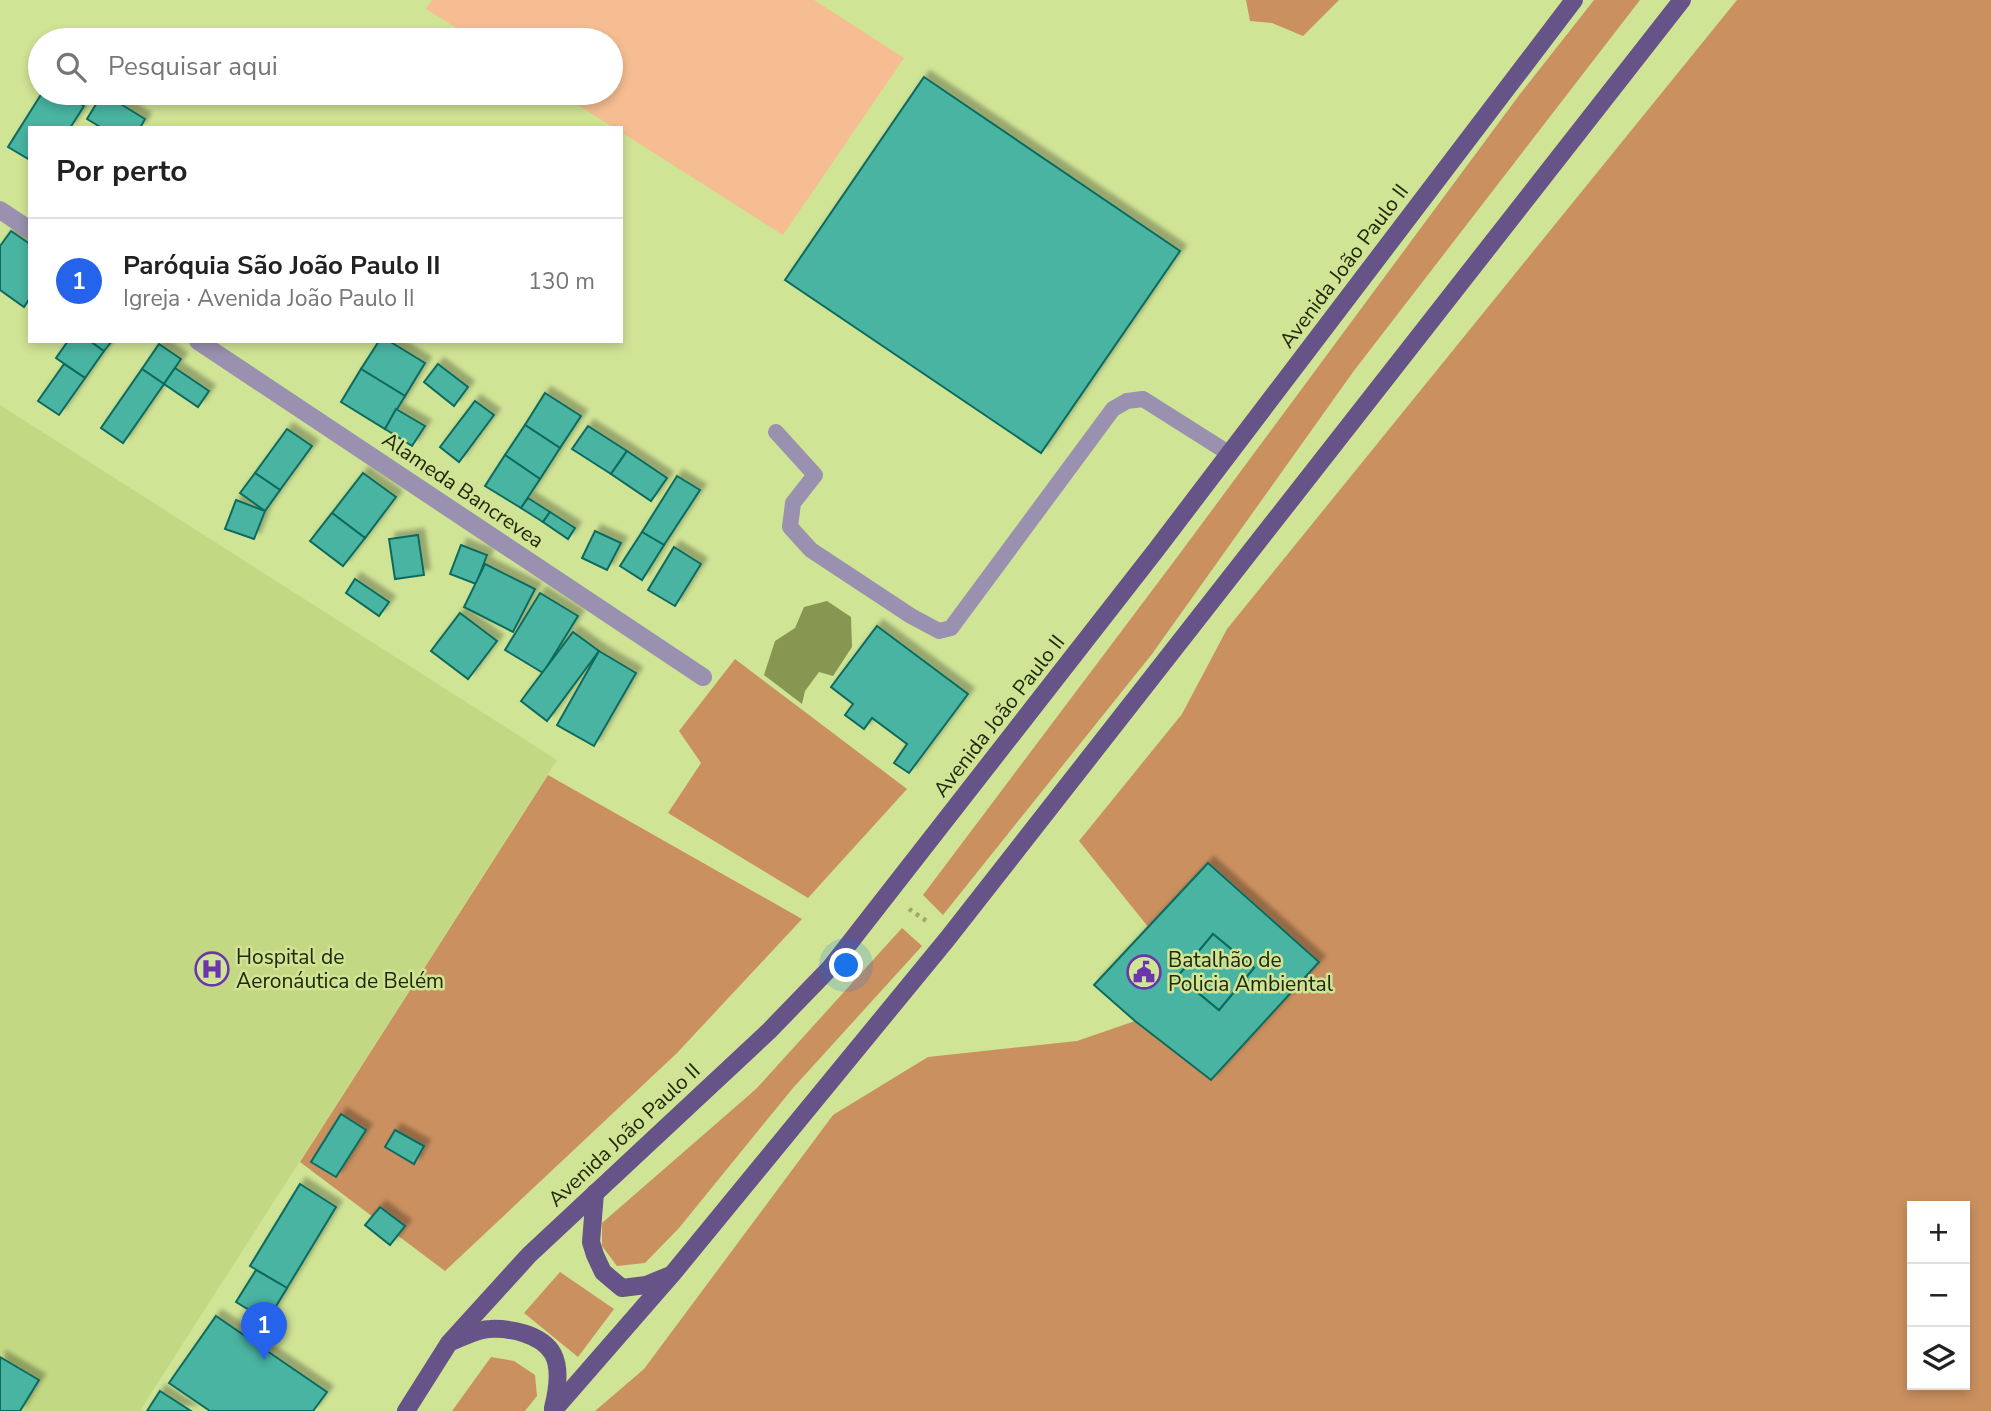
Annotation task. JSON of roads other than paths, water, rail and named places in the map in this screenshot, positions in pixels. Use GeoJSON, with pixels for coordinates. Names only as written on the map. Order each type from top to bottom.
{"type":"FeatureCollection","features":[{"type":"Feature","properties":{"kind":"main road","name":"Avenida João Paulo II"},"geometry":{"type":"LineString","coordinates":[[406,1411],[449,1343],[529,1255],[769,1031],[830,968],[1230,454],[1574,0]]}},
{"type":"Feature","properties":{"kind":"main road"},"geometry":{"type":"LineString","coordinates":[[552,1411],[674,1272],[948,938],[1682,0]]}},
{"type":"Feature","properties":{"kind":"main road"},"geometry":{"type":"LineString","coordinates":[[595,1193],[591,1242],[603,1272],[622,1288],[646,1285],[674,1272]]}},
{"type":"Feature","properties":{"kind":"main road"},"geometry":{"type":"LineString","coordinates":[[449,1343],[487,1329],[514,1330],[539,1340],[553,1354],[559,1385],[552,1411]]}},
{"type":"Feature","properties":{"kind":"street"},"geometry":{"type":"LineString","coordinates":[[0,210],[28,229]]}},
{"type":"Feature","properties":{"kind":"street","name":"Alameda Bancrevea"},"geometry":{"type":"LineString","coordinates":[[201,343],[703,677]]}},
{"type":"Feature","properties":{"kind":"lane"},"geometry":{"type":"LineString","coordinates":[[776,432],[815,475],[793,503],[790,527],[811,550],[911,616],[939,631],[951,628],[1113,409],[1127,401],[1143,399],[1230,454]]}},
{"type":"Feature","properties":{"kind":"place","name":"Hospital de Aeronáutica de Belém"},"geometry":{"type":"Point","coordinates":[212,969]}},
{"type":"Feature","properties":{"kind":"place","name":"Batalhão de Policia Ambiental"},"geometry":{"type":"Point","coordinates":[1144,972]}},
{"type":"Feature","properties":{"kind":"place","name":"Paróquia São João Paulo II"},"geometry":{"type":"Point","coordinates":[264,1360]}}]}
